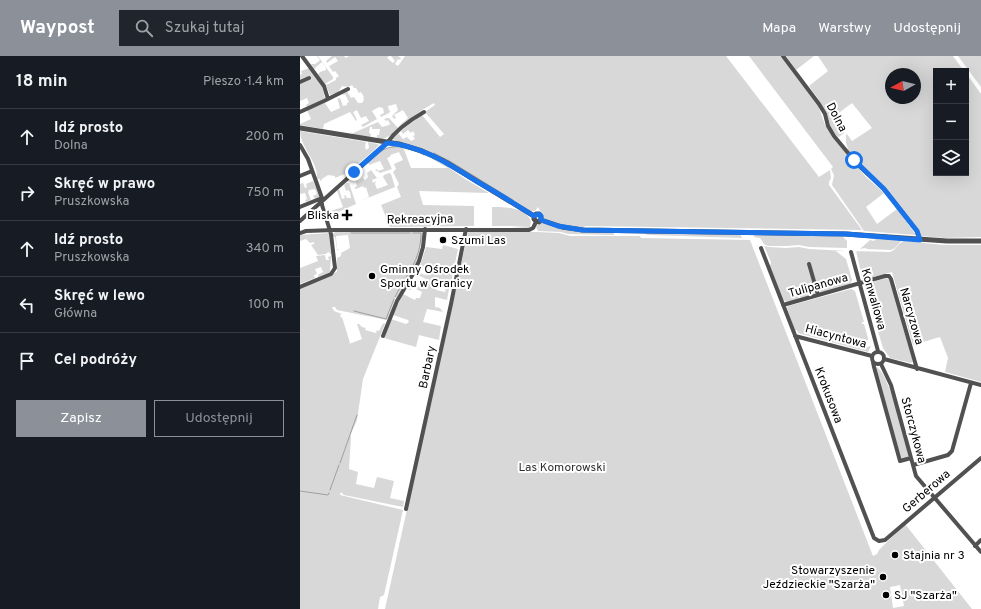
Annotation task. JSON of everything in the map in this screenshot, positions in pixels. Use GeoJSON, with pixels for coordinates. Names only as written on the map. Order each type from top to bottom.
{"type":"FeatureCollection","features":[{"type":"Feature","properties":{"kind":"street"},"geometry":{"type":"LineString","coordinates":[[302,56],[322,84],[328,99]]}},
{"type":"Feature","properties":{"kind":"street","name":"Dolna"},"geometry":{"type":"LineString","coordinates":[[783,56],[819,104],[834,136],[858,165],[884,189],[917,231],[920,240]]}},
{"type":"Feature","properties":{"kind":"street"},"geometry":{"type":"LineString","coordinates":[[300,82],[310,78]]}},
{"type":"Feature","properties":{"kind":"street"},"geometry":{"type":"LineString","coordinates":[[300,112],[348,89]]}},
{"type":"Feature","properties":{"kind":"street"},"geometry":{"type":"LineString","coordinates":[[300,221],[387,143],[392,136],[424,112]]}},
{"type":"Feature","properties":{"kind":"street"},"geometry":{"type":"LineString","coordinates":[[300,128],[406,146],[434,156],[534,216],[534,219],[558,226],[582,230],[846,234],[947,242],[981,241]]}},
{"type":"Feature","properties":{"kind":"street"},"geometry":{"type":"LineString","coordinates":[[300,145],[306,155],[322,200],[323,209],[330,230],[335,267],[334,271],[330,274],[300,287]]}},
{"type":"Feature","properties":{"kind":"street"},"geometry":{"type":"LineString","coordinates":[[300,176],[312,170]]}},
{"type":"Feature","properties":{"kind":"street"},"geometry":{"type":"LineString","coordinates":[[300,207],[322,200]]}},
{"type":"Feature","properties":{"kind":"street","name":"Rekreacyjna"},"geometry":{"type":"LineString","coordinates":[[300,233],[306,231],[330,230],[529,230],[539,221]]}},
{"type":"Feature","properties":{"kind":"street"},"geometry":{"type":"LineString","coordinates":[[382,336],[397,301],[419,261],[423,248],[425,229]]}},
{"type":"Feature","properties":{"kind":"street","name":"Barbary"},"geometry":{"type":"LineString","coordinates":[[406,509],[466,229]]}},
{"type":"Feature","properties":{"kind":"street","name":"Krokusowa"},"geometry":{"type":"LineString","coordinates":[[761,248],[873,537],[879,541],[885,540]]}},
{"type":"Feature","properties":{"kind":"street","name":"Konwaliowa"},"geometry":{"type":"LineString","coordinates":[[851,252],[878,351]]}},
{"type":"Feature","properties":{"kind":"street"},"geometry":{"type":"LineString","coordinates":[[809,264],[818,295]]}},
{"type":"Feature","properties":{"kind":"street","name":"Narcyzowa"},"geometry":{"type":"LineString","coordinates":[[859,284],[886,276],[891,278],[916,368]]}},
{"type":"Feature","properties":{"kind":"street","name":"Tulipanowa"},"geometry":{"type":"LineString","coordinates":[[783,305],[859,284]]}},
{"type":"Feature","properties":{"kind":"street","name":"Hiacyntowa"},"geometry":{"type":"LineString","coordinates":[[795,336],[872,356]]}},
{"type":"Feature","properties":{"kind":"street"},"geometry":{"type":"LineString","coordinates":[[873,362],[881,364],[884,359],[883,354],[878,351],[874,353],[872,356],[873,362],[874,367],[900,461],[911,458]]}},
{"type":"Feature","properties":{"kind":"street"},"geometry":{"type":"LineString","coordinates":[[884,359],[981,385]]}},
{"type":"Feature","properties":{"kind":"street","name":"Storczykowa"},"geometry":{"type":"LineString","coordinates":[[881,364],[891,385],[916,476],[981,552]]}},
{"type":"Feature","properties":{"kind":"street"},"geometry":{"type":"LineString","coordinates":[[913,465],[948,455],[952,451],[971,383]]}},
{"type":"Feature","properties":{"kind":"street","name":"Gerberowa"},"geometry":{"type":"LineString","coordinates":[[885,540],[981,458]]}},
{"type":"Feature","properties":{"kind":"street"},"geometry":{"type":"LineString","coordinates":[[976,546],[981,540]]}},
{"type":"Feature","properties":{"kind":"green space"},"geometry":{"type":"Polygon","coordinates":[[[318,56],[333,77],[333,79],[325,84],[318,74],[326,70],[322,62],[314,69],[311,64],[315,64],[320,60],[318,56]]]}},
{"type":"Feature","properties":{"kind":"green space"},"geometry":{"type":"Polygon","coordinates":[[[332,56],[344,56],[346,58],[349,56],[389,56],[387,58],[393,63],[395,61],[391,56],[398,56],[401,58],[400,60],[398,59],[395,64],[398,66],[405,56],[726,56],[819,177],[830,170],[831,178],[829,185],[862,230],[585,226],[584,228],[565,226],[545,219],[538,207],[535,211],[529,211],[481,180],[480,181],[450,163],[394,140],[393,138],[398,133],[403,139],[407,137],[411,141],[415,139],[413,136],[415,135],[413,131],[411,133],[408,130],[403,134],[401,131],[422,115],[440,137],[444,134],[425,112],[435,105],[434,103],[401,125],[408,118],[403,110],[394,115],[396,118],[394,119],[392,116],[398,110],[396,104],[388,106],[389,111],[391,110],[389,113],[381,117],[380,115],[384,113],[383,108],[379,107],[372,111],[377,119],[363,127],[361,125],[369,121],[366,116],[361,118],[357,110],[353,112],[357,120],[356,121],[350,112],[324,124],[323,129],[300,125],[311,119],[307,110],[325,103],[331,112],[340,108],[337,97],[338,99],[340,98],[343,106],[347,105],[349,102],[345,94],[343,94],[347,91],[351,98],[354,97],[358,103],[362,103],[364,100],[361,92],[359,93],[352,85],[348,87],[342,86],[338,92],[330,95],[326,85],[336,80],[339,76],[335,71],[333,72],[329,66],[338,61],[335,57],[327,63],[326,61],[332,56]]]}},
{"type":"Feature","properties":{"kind":"green space"},"geometry":{"type":"Polygon","coordinates":[[[749,56],[781,56],[818,105],[825,125],[852,161],[866,177],[884,193],[866,207],[877,224],[897,209],[916,235],[864,231],[832,185],[834,175],[831,169],[833,167],[749,56]]]}},
{"type":"Feature","properties":{"kind":"green space"},"geometry":{"type":"Polygon","coordinates":[[[786,56],[814,56],[796,70],[786,56]]]}},
{"type":"Feature","properties":{"kind":"green space"},"geometry":{"type":"Polygon","coordinates":[[[818,56],[953,56],[962,68],[933,68],[933,176],[969,176],[969,77],[981,94],[981,237],[944,238],[921,236],[899,206],[849,152],[846,143],[846,135],[847,134],[852,141],[872,128],[852,103],[836,115],[837,117],[834,119],[844,133],[839,137],[837,136],[830,127],[821,103],[809,86],[828,71],[818,56]]]}},
{"type":"Feature","properties":{"kind":"green space"},"geometry":{"type":"Polygon","coordinates":[[[958,56],[981,56],[981,87],[969,71],[969,68],[967,68],[958,56]]]}},
{"type":"Feature","properties":{"kind":"green space"},"geometry":{"type":"Polygon","coordinates":[[[309,68],[322,86],[325,99],[307,107],[306,105],[309,103],[307,98],[300,101],[300,84],[311,79],[309,76],[300,79],[300,75],[302,74],[301,71],[309,68]]]}},
{"type":"Feature","properties":{"kind":"green space"},"geometry":{"type":"Polygon","coordinates":[[[389,118],[399,129],[386,138],[377,139],[380,129],[372,129],[372,127],[370,127],[370,138],[351,134],[378,122],[382,127],[389,125],[388,120],[386,121],[384,119],[389,118]]]}},
{"type":"Feature","properties":{"kind":"green space"},"geometry":{"type":"Polygon","coordinates":[[[300,131],[366,142],[366,150],[369,148],[368,142],[379,145],[352,169],[348,170],[349,172],[335,178],[335,176],[328,175],[322,179],[321,182],[320,179],[317,179],[315,167],[303,143],[300,131]]]}},
{"type":"Feature","properties":{"kind":"green space"},"geometry":{"type":"Polygon","coordinates":[[[396,145],[403,147],[411,168],[448,168],[432,159],[433,157],[450,166],[449,168],[489,193],[419,191],[423,205],[474,206],[474,226],[390,227],[381,205],[401,197],[397,187],[399,184],[393,172],[396,169],[394,164],[403,160],[399,152],[390,155],[391,156],[387,158],[392,169],[380,173],[375,170],[377,169],[378,171],[384,169],[380,161],[369,165],[368,162],[380,151],[396,145]]]}},
{"type":"Feature","properties":{"kind":"green space"},"geometry":{"type":"Polygon","coordinates":[[[371,170],[377,178],[372,180],[373,183],[376,181],[375,184],[377,189],[388,185],[383,177],[389,173],[391,174],[395,187],[360,201],[369,197],[366,187],[364,188],[363,186],[356,189],[354,188],[357,186],[356,183],[358,181],[359,182],[363,178],[365,180],[368,177],[367,173],[371,170]]]}},
{"type":"Feature","properties":{"kind":"green space"},"geometry":{"type":"Polygon","coordinates":[[[313,181],[320,197],[315,199],[313,196],[317,194],[315,189],[309,190],[308,192],[311,200],[306,202],[305,200],[307,199],[305,193],[300,194],[300,184],[303,183],[305,188],[307,187],[306,184],[313,181]]]}},
{"type":"Feature","properties":{"kind":"green space"},"geometry":{"type":"Polygon","coordinates":[[[349,183],[356,204],[338,212],[338,214],[327,216],[327,214],[329,215],[331,213],[331,211],[343,207],[337,191],[339,189],[342,199],[345,198],[345,195],[347,198],[351,198],[350,192],[348,190],[346,191],[344,185],[349,183]]]}},
{"type":"Feature","properties":{"kind":"green space"},"geometry":{"type":"Polygon","coordinates":[[[492,207],[509,208],[525,213],[529,217],[531,227],[492,226],[492,207]]]}},
{"type":"Feature","properties":{"kind":"green space"},"geometry":{"type":"Polygon","coordinates":[[[542,223],[567,230],[582,232],[614,232],[614,235],[568,234],[561,232],[538,231],[536,227],[538,224],[542,223]]]}},
{"type":"Feature","properties":{"kind":"green space","name":"Las Komorowski"},"geometry":{"type":"Polygon","coordinates":[[[470,231],[537,232],[559,233],[570,236],[640,236],[641,238],[750,240],[873,556],[877,554],[879,550],[905,524],[972,609],[385,609],[468,233],[470,231]],[[900,585],[890,587],[893,608],[904,606],[900,585]]]}},
{"type":"Feature","properties":{"kind":"green space"},"geometry":{"type":"Polygon","coordinates":[[[335,232],[410,232],[410,234],[413,234],[413,232],[422,232],[423,234],[417,261],[396,298],[394,297],[395,299],[387,320],[337,310],[335,307],[332,307],[334,311],[342,314],[340,315],[341,318],[342,317],[350,343],[349,344],[362,339],[357,324],[366,328],[365,330],[376,333],[384,323],[385,324],[363,379],[357,420],[350,436],[349,469],[358,472],[356,484],[374,488],[377,477],[394,481],[390,498],[404,501],[403,507],[344,495],[341,492],[340,495],[403,510],[384,595],[380,597],[378,609],[300,609],[300,288],[337,272],[337,258],[341,256],[341,253],[350,248],[348,235],[336,236],[337,249],[340,249],[337,250],[335,237],[333,237],[335,232]]]}},
{"type":"Feature","properties":{"kind":"green space"},"geometry":{"type":"Polygon","coordinates":[[[648,232],[740,234],[742,238],[644,234],[648,232]]]}},
{"type":"Feature","properties":{"kind":"green space"},"geometry":{"type":"Polygon","coordinates":[[[329,233],[331,254],[329,252],[327,255],[326,251],[326,254],[318,255],[311,245],[314,244],[314,242],[310,243],[306,239],[300,241],[300,235],[329,233]]]}},
{"type":"Feature","properties":{"kind":"green space"},"geometry":{"type":"Polygon","coordinates":[[[755,234],[820,235],[843,237],[847,241],[847,248],[809,247],[799,245],[768,246],[764,244],[760,238],[754,237],[755,234]]]}},
{"type":"Feature","properties":{"kind":"green space"},"geometry":{"type":"Polygon","coordinates":[[[875,239],[902,240],[895,248],[891,250],[860,249],[870,240],[874,241],[875,239]]]}},
{"type":"Feature","properties":{"kind":"green space"},"geometry":{"type":"Polygon","coordinates":[[[904,241],[944,245],[981,245],[981,382],[945,372],[948,358],[940,337],[913,345],[892,272],[866,279],[862,277],[856,251],[890,252],[904,241]]]}},
{"type":"Feature","properties":{"kind":"green space"},"geometry":{"type":"Polygon","coordinates":[[[443,245],[458,249],[451,282],[438,281],[436,290],[445,292],[446,288],[449,289],[447,300],[435,297],[435,307],[440,308],[443,312],[427,309],[423,322],[441,326],[439,340],[419,335],[416,347],[384,338],[391,319],[406,324],[409,322],[408,320],[393,315],[403,294],[415,300],[416,298],[420,298],[422,292],[412,287],[411,290],[407,289],[413,280],[417,281],[416,286],[423,288],[426,279],[416,274],[417,272],[425,275],[431,266],[426,264],[423,267],[420,266],[426,247],[442,249],[443,245]]]}},
{"type":"Feature","properties":{"kind":"green space"},"geometry":{"type":"Polygon","coordinates":[[[764,246],[847,251],[836,251],[846,259],[852,280],[850,284],[821,292],[818,290],[810,262],[807,263],[815,291],[814,295],[801,298],[799,296],[799,299],[787,302],[783,300],[770,266],[771,262],[764,246]]]}},
{"type":"Feature","properties":{"kind":"green space"},"geometry":{"type":"Polygon","coordinates":[[[325,255],[326,260],[329,260],[328,257],[331,256],[330,272],[318,277],[318,275],[323,272],[321,267],[315,269],[317,274],[314,275],[315,278],[300,284],[300,268],[318,261],[316,256],[325,255]]]}},
{"type":"Feature","properties":{"kind":"green space"},"geometry":{"type":"Polygon","coordinates":[[[886,278],[890,280],[913,361],[911,363],[890,358],[883,348],[865,288],[867,284],[886,278]]]}},
{"type":"Feature","properties":{"kind":"green space"},"geometry":{"type":"Polygon","coordinates":[[[851,289],[855,291],[864,322],[862,322],[862,324],[864,324],[868,338],[866,341],[867,347],[871,346],[868,352],[798,333],[797,330],[795,331],[787,308],[788,306],[851,289]]]}},
{"type":"Feature","properties":{"kind":"green space"},"geometry":{"type":"Polygon","coordinates":[[[876,367],[881,371],[886,380],[896,406],[904,434],[909,454],[908,458],[902,460],[875,368],[876,367]]]}},
{"type":"Feature","properties":{"kind":"waterway"},"geometry":{"type":"LineString","coordinates":[[380,152],[391,147],[402,147]]}},
{"type":"Feature","properties":{"kind":"waterway"},"geometry":{"type":"LineString","coordinates":[[418,152],[424,155]]}},
{"type":"Feature","properties":{"kind":"waterway"},"geometry":{"type":"LineString","coordinates":[[434,153],[445,159]]}},
{"type":"Feature","properties":{"kind":"waterway"},"geometry":{"type":"LineString","coordinates":[[448,160],[513,200]]}},
{"type":"Feature","properties":{"kind":"waterway"},"geometry":{"type":"LineString","coordinates":[[441,162],[510,204]]}},
{"type":"Feature","properties":{"kind":"waterway"},"geometry":{"type":"LineString","coordinates":[[351,233],[421,233],[416,259],[395,297]]}},
{"type":"Feature","properties":{"kind":"waterway"},"geometry":{"type":"LineString","coordinates":[[354,311],[386,319],[394,299]]}},
{"type":"Feature","properties":{"kind":"waterway"},"geometry":{"type":"LineString","coordinates":[[340,463],[357,415]]}},
{"type":"Feature","properties":{"kind":"waterway"},"geometry":{"type":"LineString","coordinates":[[330,490],[339,465]]}},
{"type":"Feature","properties":{"kind":"waterway"},"geometry":{"type":"LineString","coordinates":[[300,491],[328,495],[329,493]]}},
{"type":"Feature","properties":{"kind":"place","name":"Bliska"},"geometry":{"type":"Point","coordinates":[347,215]}},
{"type":"Feature","properties":{"kind":"place","name":"Szumi Las"},"geometry":{"type":"Point","coordinates":[443,240]}},
{"type":"Feature","properties":{"kind":"place","name":"Gminny Ośrodek Sportu w Granicy"},"geometry":{"type":"Point","coordinates":[372,276]}},
{"type":"Feature","properties":{"kind":"place","name":"Stajnia nr 3"},"geometry":{"type":"Point","coordinates":[895,555]}},
{"type":"Feature","properties":{"kind":"place","name":"Stowarzyszenie Jeździeckie \"Szarża\""},"geometry":{"type":"Point","coordinates":[883,577]}},
{"type":"Feature","properties":{"kind":"place","name":"SJ \"Szarża\""},"geometry":{"type":"Point","coordinates":[886,595]}},
{"type":"Feature","properties":{"kind":"route"},"geometry":{"type":"LineString","coordinates":[[354,172],[387,143],[392,143],[411,147],[434,156],[534,216],[539,214],[542,218],[541,220],[566,228],[582,230],[853,234],[920,240],[917,231],[884,189],[854,160]]}}]}
